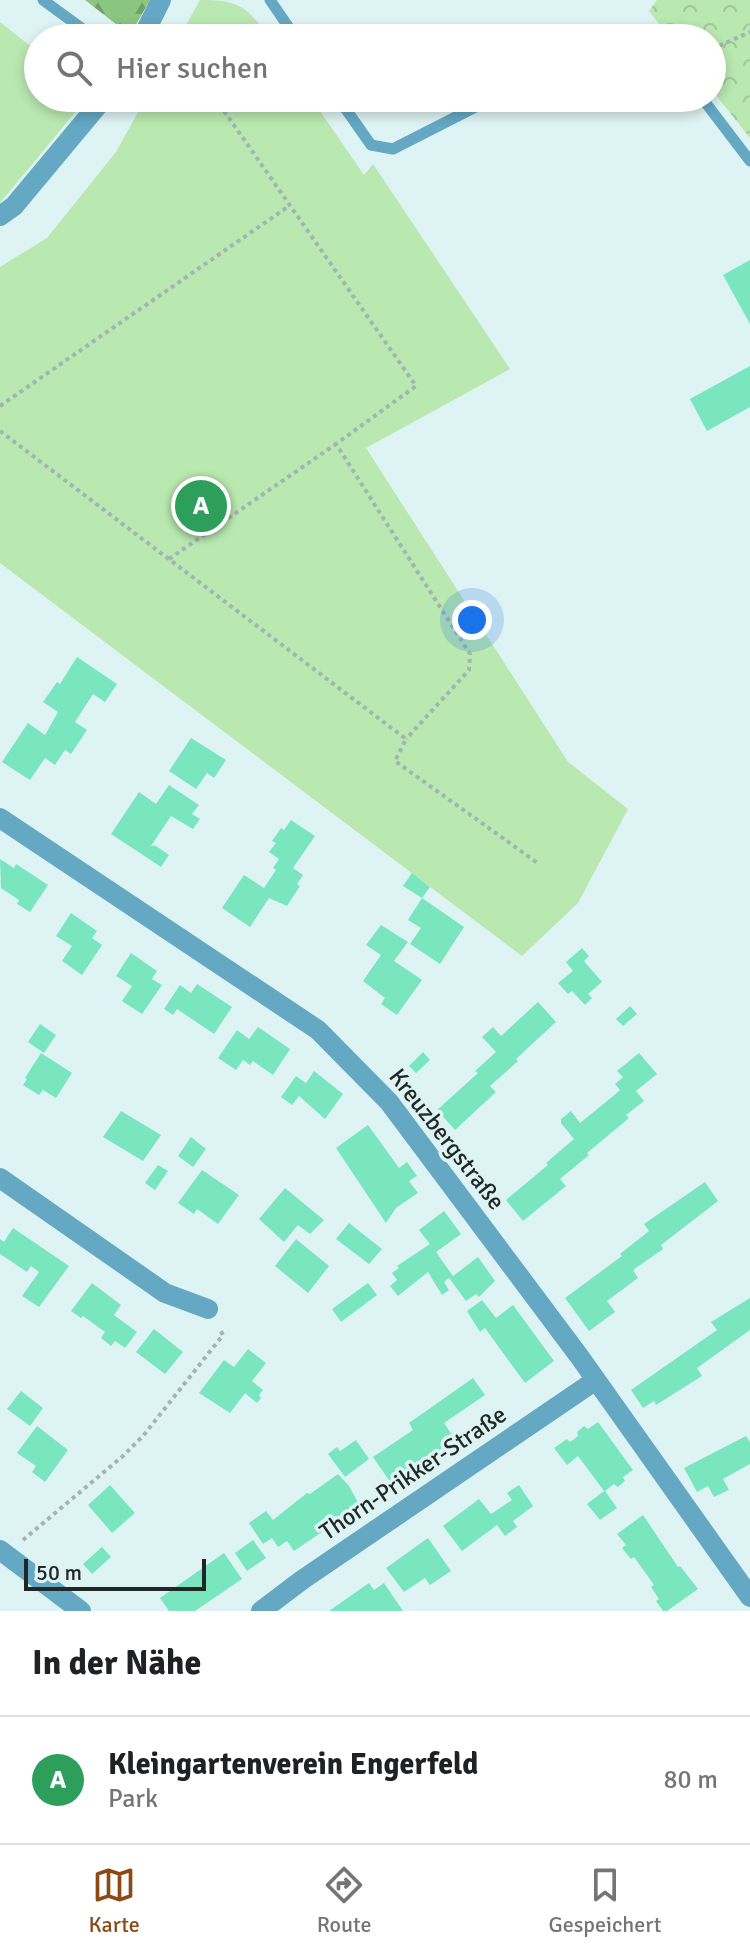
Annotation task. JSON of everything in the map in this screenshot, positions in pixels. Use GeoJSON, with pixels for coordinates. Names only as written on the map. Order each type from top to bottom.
{"type":"FeatureCollection","features":[{"type":"Feature","properties":{"kind":"street"},"geometry":{"type":"LineString","coordinates":[[149,24],[161,0]]}},
{"type":"Feature","properties":{"kind":"street"},"geometry":{"type":"LineString","coordinates":[[0,216],[14,206],[92,112]]}},
{"type":"Feature","properties":{"kind":"street","name":"Kreuzbergstraße"},"geometry":{"type":"LineString","coordinates":[[0,818],[318,1030],[389,1102],[596,1380],[750,1597]]}},
{"type":"Feature","properties":{"kind":"street"},"geometry":{"type":"LineString","coordinates":[[0,1178],[165,1293],[208,1309]]}},
{"type":"Feature","properties":{"kind":"street","name":"Thorn-Prikker-Straße"},"geometry":{"type":"LineString","coordinates":[[261,1611],[596,1380]]}},
{"type":"Feature","properties":{"kind":"street"},"geometry":{"type":"LineString","coordinates":[[4,1554],[81,1611]]}},
{"type":"Feature","properties":{"kind":"lane"},"geometry":{"type":"LineString","coordinates":[[43,0],[76,24]]}},
{"type":"Feature","properties":{"kind":"lane"},"geometry":{"type":"LineString","coordinates":[[270,0],[286,24]]}},
{"type":"Feature","properties":{"kind":"lane"},"geometry":{"type":"LineString","coordinates":[[348,112],[371,145],[393,149],[466,112]]}},
{"type":"Feature","properties":{"kind":"lane"},"geometry":{"type":"LineString","coordinates":[[713,112],[750,161]]}},
{"type":"Feature","properties":{"kind":"path"},"geometry":{"type":"LineString","coordinates":[[726,43],[750,32]]}},
{"type":"Feature","properties":{"kind":"path"},"geometry":{"type":"LineString","coordinates":[[169,559],[416,386],[225,112]]}},
{"type":"Feature","properties":{"kind":"path"},"geometry":{"type":"LineString","coordinates":[[0,406],[289,206]]}},
{"type":"Feature","properties":{"kind":"path"},"geometry":{"type":"LineString","coordinates":[[0,431],[406,739]]}},
{"type":"Feature","properties":{"kind":"path"},"geometry":{"type":"LineString","coordinates":[[336,444],[470,654],[469,670],[406,739],[395,761],[539,864]]}},
{"type":"Feature","properties":{"kind":"path"},"geometry":{"type":"LineString","coordinates":[[4,1554],[143,1436],[223,1335],[208,1309]]}},
{"type":"Feature","properties":{"kind":"green space"},"geometry":{"type":"Polygon","coordinates":[[[85,0],[150,0],[136,24],[116,24],[85,0]]]}},
{"type":"Feature","properties":{"kind":"green space"},"geometry":{"type":"Polygon","coordinates":[[[200,0],[224,1],[241,7],[258,24],[187,24],[200,0]]]}},
{"type":"Feature","properties":{"kind":"green space"},"geometry":{"type":"Polygon","coordinates":[[[657,0],[750,0],[750,138],[726,108],[726,24],[659,24],[649,11],[657,0]]]}},
{"type":"Feature","properties":{"kind":"green space"},"geometry":{"type":"Polygon","coordinates":[[[0,22],[24,41],[24,112],[75,112],[0,203],[0,22]]]}},
{"type":"Feature","properties":{"kind":"green space"},"geometry":{"type":"Polygon","coordinates":[[[138,112],[321,112],[364,175],[373,164],[510,369],[366,448],[568,762],[628,809],[578,903],[522,956],[0,563],[0,267],[47,238],[116,152],[138,112]]]}},
{"type":"Feature","properties":{"kind":"building"},"geometry":{"type":"Polygon","coordinates":[[[750,260],[750,324],[723,275],[750,260]]]}},
{"type":"Feature","properties":{"kind":"building"},"geometry":{"type":"Polygon","coordinates":[[[750,366],[750,407],[707,431],[690,399],[750,366]]]}},
{"type":"Feature","properties":{"kind":"building"},"geometry":{"type":"Polygon","coordinates":[[[77,657],[117,684],[105,702],[93,694],[75,722],[87,730],[71,754],[65,750],[55,765],[45,758],[30,780],[2,762],[28,723],[45,735],[58,712],[43,702],[57,682],[60,684],[77,657]]]}},
{"type":"Feature","properties":{"kind":"building"},"geometry":{"type":"Polygon","coordinates":[[[191,738],[226,760],[214,778],[207,773],[196,789],[169,771],[191,738]]]}},
{"type":"Feature","properties":{"kind":"building"},"geometry":{"type":"Polygon","coordinates":[[[169,785],[199,805],[192,814],[200,819],[193,829],[171,816],[151,846],[169,855],[161,867],[111,834],[139,792],[156,804],[169,785]]]}},
{"type":"Feature","properties":{"kind":"building"},"geometry":{"type":"Polygon","coordinates":[[[291,820],[315,836],[293,868],[303,875],[297,884],[300,886],[287,906],[269,898],[250,927],[222,908],[244,875],[264,888],[279,859],[269,852],[276,843],[272,841],[291,820]]]}},
{"type":"Feature","properties":{"kind":"building"},"geometry":{"type":"Polygon","coordinates":[[[0,859],[14,868],[16,864],[48,885],[30,912],[1,888],[0,859]]]}},
{"type":"Feature","properties":{"kind":"building"},"geometry":{"type":"Polygon","coordinates":[[[412,873],[430,887],[422,898],[403,886],[412,873]]]}},
{"type":"Feature","properties":{"kind":"building"},"geometry":{"type":"Polygon","coordinates":[[[422,898],[464,927],[440,964],[410,944],[421,928],[408,920],[422,898]]]}},
{"type":"Feature","properties":{"kind":"building"},"geometry":{"type":"Polygon","coordinates":[[[71,913],[97,931],[92,938],[102,945],[82,975],[62,961],[72,946],[56,936],[71,913]]]}},
{"type":"Feature","properties":{"kind":"building"},"geometry":{"type":"Polygon","coordinates":[[[381,925],[408,942],[394,961],[422,980],[397,1015],[381,1004],[385,998],[363,981],[381,955],[366,945],[381,925]]]}},
{"type":"Feature","properties":{"kind":"building"},"geometry":{"type":"Polygon","coordinates":[[[582,948],[589,956],[584,961],[602,982],[588,994],[592,998],[585,1005],[572,991],[568,994],[558,983],[573,971],[566,962],[582,948]]]}},
{"type":"Feature","properties":{"kind":"building"},"geometry":{"type":"Polygon","coordinates":[[[131,953],[157,971],[152,979],[162,985],[142,1014],[122,1001],[132,986],[116,976],[131,953]]]}},
{"type":"Feature","properties":{"kind":"building"},"geometry":{"type":"Polygon","coordinates":[[[197,984],[232,1007],[214,1034],[177,1009],[173,1015],[164,1009],[180,985],[191,993],[197,984]]]}},
{"type":"Feature","properties":{"kind":"building"},"geometry":{"type":"Polygon","coordinates":[[[538,1002],[556,1022],[490,1086],[496,1092],[455,1130],[437,1110],[496,1052],[482,1037],[493,1027],[501,1036],[538,1002]]]}},
{"type":"Feature","properties":{"kind":"building"},"geometry":{"type":"Polygon","coordinates":[[[630,1006],[637,1014],[623,1026],[616,1019],[630,1006]]]}},
{"type":"Feature","properties":{"kind":"building"},"geometry":{"type":"Polygon","coordinates":[[[40,1024],[56,1035],[44,1053],[28,1042],[40,1024]]]}},
{"type":"Feature","properties":{"kind":"building"},"geometry":{"type":"Polygon","coordinates":[[[258,1027],[290,1049],[273,1075],[253,1061],[250,1065],[243,1060],[236,1070],[218,1058],[237,1030],[249,1039],[258,1027]]]}},
{"type":"Feature","properties":{"kind":"building"},"geometry":{"type":"Polygon","coordinates":[[[423,1052],[430,1060],[416,1073],[409,1066],[423,1052]]]}},
{"type":"Feature","properties":{"kind":"building"},"geometry":{"type":"Polygon","coordinates":[[[41,1053],[72,1073],[56,1098],[43,1090],[39,1095],[23,1085],[41,1053]]]}},
{"type":"Feature","properties":{"kind":"building"},"geometry":{"type":"Polygon","coordinates":[[[639,1053],[657,1074],[636,1091],[644,1101],[560,1179],[566,1186],[523,1221],[506,1200],[574,1139],[561,1119],[571,1111],[580,1123],[612,1097],[620,1090],[615,1084],[623,1077],[617,1071],[639,1053]]]}},
{"type":"Feature","properties":{"kind":"building"},"geometry":{"type":"Polygon","coordinates":[[[314,1071],[343,1094],[325,1119],[299,1096],[292,1105],[281,1097],[296,1076],[306,1083],[314,1071]]]}},
{"type":"Feature","properties":{"kind":"building"},"geometry":{"type":"Polygon","coordinates":[[[121,1111],[161,1135],[143,1161],[103,1137],[121,1111]]]}},
{"type":"Feature","properties":{"kind":"building"},"geometry":{"type":"Polygon","coordinates":[[[368,1125],[399,1168],[407,1162],[417,1176],[409,1181],[418,1193],[396,1208],[386,1223],[336,1148],[368,1125]]]}},
{"type":"Feature","properties":{"kind":"building"},"geometry":{"type":"Polygon","coordinates":[[[191,1137],[206,1149],[193,1167],[178,1156],[191,1137]]]}},
{"type":"Feature","properties":{"kind":"building"},"geometry":{"type":"Polygon","coordinates":[[[158,1165],[168,1171],[155,1190],[145,1183],[158,1165]]]}},
{"type":"Feature","properties":{"kind":"building"},"geometry":{"type":"Polygon","coordinates":[[[202,1170],[239,1195],[218,1224],[197,1209],[194,1214],[178,1203],[202,1170]]]}},
{"type":"Feature","properties":{"kind":"building"},"geometry":{"type":"Polygon","coordinates":[[[705,1182],[718,1201],[661,1245],[663,1249],[633,1270],[638,1278],[607,1301],[615,1312],[589,1331],[565,1298],[622,1256],[620,1254],[649,1231],[644,1224],[705,1182]]]}},
{"type":"Feature","properties":{"kind":"building"},"geometry":{"type":"Polygon","coordinates":[[[285,1188],[324,1220],[310,1234],[298,1225],[284,1242],[259,1219],[285,1188]]]}},
{"type":"Feature","properties":{"kind":"building"},"geometry":{"type":"Polygon","coordinates":[[[444,1211],[461,1234],[436,1252],[453,1276],[478,1257],[495,1281],[479,1297],[476,1294],[466,1301],[449,1278],[444,1282],[449,1290],[442,1295],[428,1272],[398,1296],[390,1286],[397,1280],[392,1273],[399,1268],[397,1266],[430,1244],[419,1230],[444,1211]]]}},
{"type":"Feature","properties":{"kind":"building"},"geometry":{"type":"Polygon","coordinates":[[[349,1223],[382,1249],[369,1264],[336,1239],[349,1223]]]}},
{"type":"Feature","properties":{"kind":"building"},"geometry":{"type":"Polygon","coordinates":[[[13,1228],[69,1266],[39,1307],[22,1296],[39,1272],[31,1266],[27,1272],[0,1254],[0,1239],[4,1242],[13,1228]]]}},
{"type":"Feature","properties":{"kind":"building"},"geometry":{"type":"Polygon","coordinates":[[[296,1239],[329,1266],[308,1293],[275,1266],[296,1239]]]}},
{"type":"Feature","properties":{"kind":"building"},"geometry":{"type":"Polygon","coordinates":[[[92,1283],[121,1305],[114,1315],[137,1332],[125,1348],[115,1341],[111,1346],[101,1338],[105,1332],[71,1311],[92,1283]]]}},
{"type":"Feature","properties":{"kind":"building"},"geometry":{"type":"Polygon","coordinates":[[[368,1283],[377,1295],[341,1322],[332,1309],[368,1283]]]}},
{"type":"Feature","properties":{"kind":"building"},"geometry":{"type":"Polygon","coordinates":[[[750,1298],[750,1330],[697,1368],[702,1376],[656,1405],[654,1401],[643,1408],[631,1390],[717,1330],[711,1322],[750,1298]]]}},
{"type":"Feature","properties":{"kind":"building"},"geometry":{"type":"Polygon","coordinates":[[[482,1300],[496,1318],[513,1305],[554,1361],[525,1383],[485,1328],[480,1332],[467,1311],[482,1300]]]}},
{"type":"Feature","properties":{"kind":"building"},"geometry":{"type":"Polygon","coordinates":[[[154,1329],[183,1352],[165,1374],[136,1352],[154,1329]]]}},
{"type":"Feature","properties":{"kind":"building"},"geometry":{"type":"Polygon","coordinates":[[[248,1349],[266,1363],[252,1381],[263,1390],[259,1395],[261,1398],[257,1403],[245,1393],[230,1413],[199,1393],[224,1360],[234,1367],[248,1349]]]}},
{"type":"Feature","properties":{"kind":"building"},"geometry":{"type":"Polygon","coordinates":[[[473,1378],[485,1395],[444,1423],[455,1439],[391,1483],[373,1457],[413,1430],[409,1423],[473,1378]]]}},
{"type":"Feature","properties":{"kind":"building"},"geometry":{"type":"Polygon","coordinates":[[[21,1391],[43,1408],[30,1426],[7,1409],[21,1391]]]}},
{"type":"Feature","properties":{"kind":"building"},"geometry":{"type":"Polygon","coordinates":[[[598,1422],[633,1470],[623,1477],[625,1481],[618,1487],[614,1484],[605,1491],[617,1508],[600,1520],[587,1504],[604,1491],[578,1456],[567,1465],[554,1448],[567,1439],[570,1442],[584,1426],[588,1429],[598,1422]]]}},
{"type":"Feature","properties":{"kind":"building"},"geometry":{"type":"Polygon","coordinates":[[[37,1426],[68,1450],[45,1482],[32,1472],[36,1466],[17,1453],[37,1426]]]}},
{"type":"Feature","properties":{"kind":"building"},"geometry":{"type":"Polygon","coordinates":[[[746,1436],[750,1442],[750,1464],[723,1479],[729,1490],[714,1497],[708,1486],[697,1492],[684,1468],[746,1436]]]}},
{"type":"Feature","properties":{"kind":"building"},"geometry":{"type":"Polygon","coordinates":[[[356,1440],[369,1459],[345,1477],[328,1454],[337,1447],[340,1451],[356,1440]]]}},
{"type":"Feature","properties":{"kind":"building"},"geometry":{"type":"Polygon","coordinates":[[[338,1474],[360,1506],[294,1551],[287,1541],[278,1547],[272,1538],[263,1544],[249,1523],[266,1511],[273,1520],[338,1474]]]}},
{"type":"Feature","properties":{"kind":"building"},"geometry":{"type":"Polygon","coordinates":[[[110,1485],[135,1513],[112,1533],[88,1505],[110,1485]]]}},
{"type":"Feature","properties":{"kind":"building"},"geometry":{"type":"Polygon","coordinates":[[[519,1485],[533,1506],[513,1521],[517,1527],[505,1536],[497,1525],[462,1551],[443,1526],[479,1499],[491,1514],[512,1500],[507,1493],[519,1485]]]}},
{"type":"Feature","properties":{"kind":"building"},"geometry":{"type":"Polygon","coordinates":[[[643,1515],[678,1567],[698,1589],[667,1611],[663,1611],[656,1601],[659,1599],[651,1587],[654,1585],[634,1557],[631,1559],[622,1548],[626,1545],[617,1534],[643,1515]]]}},
{"type":"Feature","properties":{"kind":"building"},"geometry":{"type":"Polygon","coordinates":[[[428,1538],[451,1571],[430,1585],[425,1578],[404,1592],[386,1568],[428,1538]]]}},
{"type":"Feature","properties":{"kind":"building"},"geometry":{"type":"Polygon","coordinates":[[[253,1540],[266,1558],[247,1571],[235,1553],[253,1540]]]}},
{"type":"Feature","properties":{"kind":"building"},"geometry":{"type":"Polygon","coordinates":[[[102,1547],[111,1557],[92,1574],[83,1564],[102,1547]]]}},
{"type":"Feature","properties":{"kind":"building"},"geometry":{"type":"Polygon","coordinates":[[[224,1553],[242,1579],[195,1611],[169,1611],[160,1598],[224,1553]]]}},
{"type":"Feature","properties":{"kind":"building"},"geometry":{"type":"Polygon","coordinates":[[[369,1583],[374,1590],[384,1583],[403,1611],[329,1611],[369,1583]]]}},
{"type":"Feature","properties":{"kind":"place","name":"Kleingartenverein Engerfeld"},"geometry":{"type":"Point","coordinates":[201,506]}}]}
